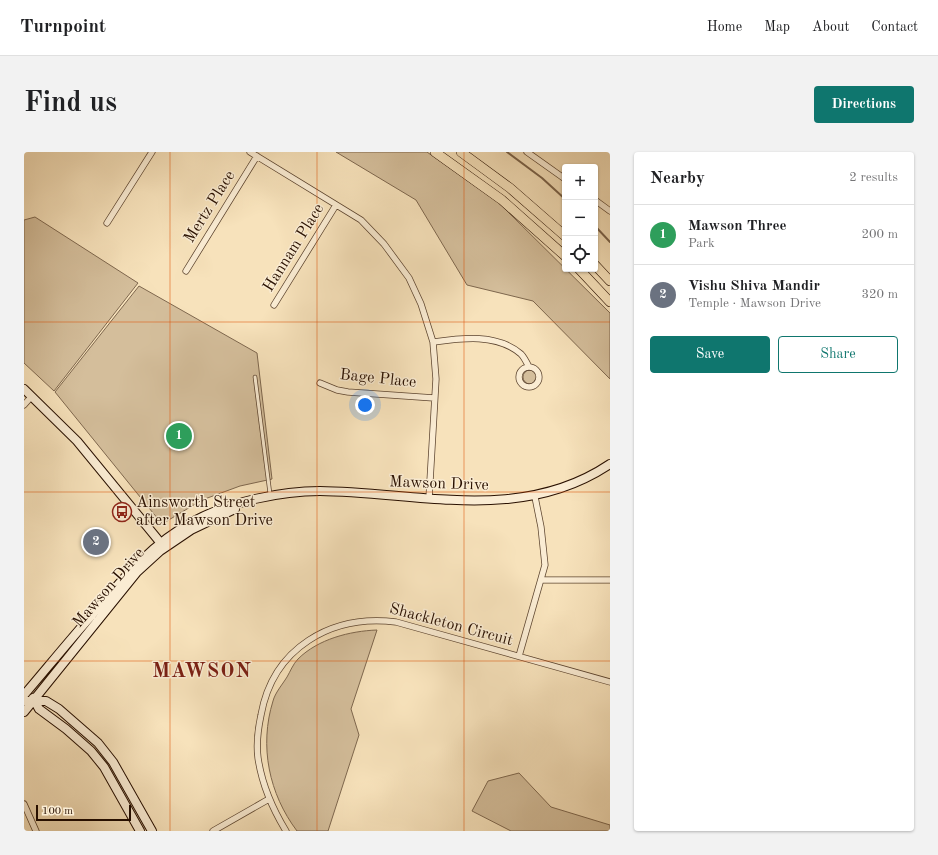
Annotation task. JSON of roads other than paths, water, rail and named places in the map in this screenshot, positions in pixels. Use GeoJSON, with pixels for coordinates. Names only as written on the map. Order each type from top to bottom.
{"type":"FeatureCollection","features":[{"type":"Feature","properties":{"kind":"main road"},"geometry":{"type":"LineString","coordinates":[[436,152],[502,200],[562,253]]}},
{"type":"Feature","properties":{"kind":"main road"},"geometry":{"type":"LineString","coordinates":[[461,152],[510,188],[562,233]]}},
{"type":"Feature","properties":{"kind":"main road"},"geometry":{"type":"LineString","coordinates":[[598,268],[610,281]]}},
{"type":"Feature","properties":{"kind":"main road"},"geometry":{"type":"LineString","coordinates":[[582,272],[610,302]]}},
{"type":"Feature","properties":{"kind":"main road"},"geometry":{"type":"LineString","coordinates":[[24,389],[77,440],[132,509],[132,513],[161,547]]}},
{"type":"Feature","properties":{"kind":"main road","name":"Mawson Drive"},"geometry":{"type":"LineString","coordinates":[[24,712],[137,572],[161,547],[188,524],[208,514],[225,507],[271,496],[319,491],[475,501],[512,500],[535,497],[564,488],[610,464]]}},
{"type":"Feature","properties":{"kind":"main road","name":"Mawson Drive"},"geometry":{"type":"LineString","coordinates":[[24,695],[133,566],[161,547]]}},
{"type":"Feature","properties":{"kind":"main road"},"geometry":{"type":"LineString","coordinates":[[31,686],[34,700],[39,709],[66,729],[91,751],[104,767],[140,831]]}},
{"type":"Feature","properties":{"kind":"main road"},"geometry":{"type":"LineString","coordinates":[[24,701],[46,701],[59,709],[98,743],[113,762],[152,831]]}},
{"type":"Feature","properties":{"kind":"street"},"geometry":{"type":"LineString","coordinates":[[107,223],[152,152]]}},
{"type":"Feature","properties":{"kind":"street"},"geometry":{"type":"LineString","coordinates":[[250,152],[361,220],[384,244],[409,278],[421,304],[433,342],[436,379],[429,498]]}},
{"type":"Feature","properties":{"kind":"street"},"geometry":{"type":"LineString","coordinates":[[527,152],[562,177]]}},
{"type":"Feature","properties":{"kind":"street","name":"Mertz Place"},"geometry":{"type":"LineString","coordinates":[[186,271],[257,156]]}},
{"type":"Feature","properties":{"kind":"street"},"geometry":{"type":"LineString","coordinates":[[598,202],[610,210]]}},
{"type":"Feature","properties":{"kind":"street","name":"Hannam Place"},"geometry":{"type":"LineString","coordinates":[[274,304],[336,205]]}},
{"type":"Feature","properties":{"kind":"street"},"geometry":{"type":"LineString","coordinates":[[433,342],[459,338],[477,338],[495,341],[522,354],[529,367]]}},
{"type":"Feature","properties":{"kind":"street","name":"Bage Place"},"geometry":{"type":"LineString","coordinates":[[320,383],[337,390],[348,392],[434,398]]}},
{"type":"Feature","properties":{"kind":"street"},"geometry":{"type":"LineString","coordinates":[[24,405],[32,396]]}},
{"type":"Feature","properties":{"kind":"street"},"geometry":{"type":"LineString","coordinates":[[519,656],[541,580],[545,553],[535,497]]}},
{"type":"Feature","properties":{"kind":"street"},"geometry":{"type":"LineString","coordinates":[[541,580],[610,580]]}},
{"type":"Feature","properties":{"kind":"street","name":"Shackleton Circuit"},"geometry":{"type":"LineString","coordinates":[[286,831],[269,799],[263,781],[258,757],[257,734],[264,698],[272,680],[299,646],[315,636],[358,622],[377,620],[396,622],[610,682]]}},
{"type":"Feature","properties":{"kind":"street"},"geometry":{"type":"LineString","coordinates":[[213,831],[269,799]]}},
{"type":"Feature","properties":{"kind":"street"},"geometry":{"type":"LineString","coordinates":[[24,804],[36,831]]}},
{"type":"Feature","properties":{"kind":"lane"},"geometry":{"type":"LineString","coordinates":[[255,377],[271,496]]}},
{"type":"Feature","properties":{"kind":"waterway"},"geometry":{"type":"LineString","coordinates":[[507,152],[542,178],[562,196]]}},
{"type":"Feature","properties":{"kind":"waterway"},"geometry":{"type":"LineString","coordinates":[[598,229],[610,242]]}},
{"type":"Feature","properties":{"kind":"place","name":"Mawson Three"},"geometry":{"type":"Point","coordinates":[179,436]}},
{"type":"Feature","properties":{"kind":"place","name":"Ainsworth Street after Mawson Drive"},"geometry":{"type":"Point","coordinates":[122,512]}},
{"type":"Feature","properties":{"kind":"place","name":"Vishu Shiva Mandir"},"geometry":{"type":"Point","coordinates":[96,542]}},
{"type":"Feature","properties":{"kind":"district","name":"MAWSON"},"geometry":{"type":"Point","coordinates":[202,672]}}]}
